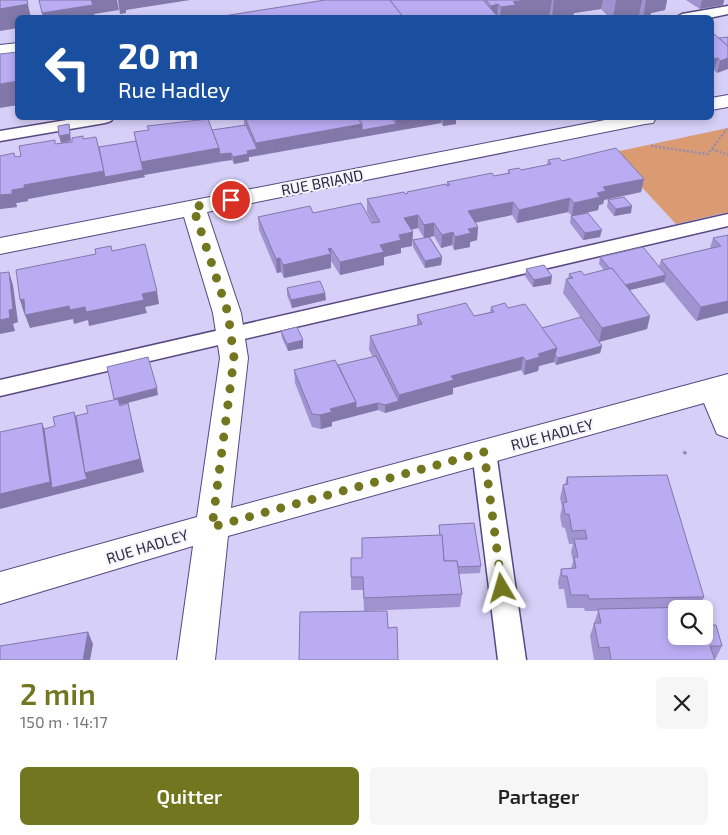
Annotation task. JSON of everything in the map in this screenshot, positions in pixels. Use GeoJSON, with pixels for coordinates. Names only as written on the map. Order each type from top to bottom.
{"type":"FeatureCollection","features":[{"type":"Feature","properties":{"kind":"street"},"geometry":{"type":"LineString","coordinates":[[0,51],[15,49]]}},
{"type":"Feature","properties":{"kind":"street"},"geometry":{"type":"LineString","coordinates":[[714,103],[728,101]]}},
{"type":"Feature","properties":{"kind":"street","name":"RUE BRIAND"},"geometry":{"type":"LineString","coordinates":[[0,246],[635,120]]}},
{"type":"Feature","properties":{"kind":"street"},"geometry":{"type":"LineString","coordinates":[[193,207],[228,313],[234,358],[196,660]]}},
{"type":"Feature","properties":{"kind":"street"},"geometry":{"type":"LineString","coordinates":[[720,387],[728,426]]}},
{"type":"Feature","properties":{"kind":"street","name":"RUE HADLEY"},"geometry":{"type":"LineString","coordinates":[[0,588],[212,527],[720,387]]}},
{"type":"Feature","properties":{"kind":"lane"},"geometry":{"type":"LineString","coordinates":[[699,15],[728,10]]}},
{"type":"Feature","properties":{"kind":"lane"},"geometry":{"type":"LineString","coordinates":[[0,136],[93,120]]}},
{"type":"Feature","properties":{"kind":"lane"},"geometry":{"type":"LineString","coordinates":[[0,388],[728,220]]}},
{"type":"Feature","properties":{"kind":"lane"},"geometry":{"type":"LineString","coordinates":[[484,452],[512,660]]}},
{"type":"Feature","properties":{"kind":"path"},"geometry":{"type":"LineString","coordinates":[[647,146],[708,154],[728,127]]}},
{"type":"Feature","properties":{"kind":"path"},"geometry":{"type":"LineString","coordinates":[[712,149],[728,155]]}},
{"type":"Feature","properties":{"kind":"shaded area"},"geometry":{"type":"Polygon","coordinates":[[[728,128],[728,212],[676,224],[610,153],[728,128]]]}},
{"type":"Feature","properties":{"kind":"building"},"geometry":{"type":"Polygon","coordinates":[[[0,0],[27,0],[28,4],[0,9],[0,0]]]}},
{"type":"Feature","properties":{"kind":"building"},"geometry":{"type":"Polygon","coordinates":[[[39,0],[91,0],[93,5],[42,13],[39,0]]]}},
{"type":"Feature","properties":{"kind":"building"},"geometry":{"type":"Polygon","coordinates":[[[325,0],[390,0],[402,15],[230,15],[325,0]]]}},
{"type":"Feature","properties":{"kind":"building"},"geometry":{"type":"Polygon","coordinates":[[[390,0],[483,0],[496,15],[402,15],[390,0]]]}},
{"type":"Feature","properties":{"kind":"building"},"geometry":{"type":"Polygon","coordinates":[[[486,0],[526,0],[513,2],[516,5],[501,7],[498,4],[491,6],[486,0]]]}},
{"type":"Feature","properties":{"kind":"building"},"geometry":{"type":"Polygon","coordinates":[[[714,34],[728,46],[728,58],[720,61],[718,58],[714,59],[714,34]]]}},
{"type":"Feature","properties":{"kind":"building"},"geometry":{"type":"Polygon","coordinates":[[[728,37],[728,46],[719,38],[728,37]]]}},
{"type":"Feature","properties":{"kind":"building"},"geometry":{"type":"Polygon","coordinates":[[[15,52],[15,82],[0,84],[0,54],[15,52]]]}},
{"type":"Feature","properties":{"kind":"building"},"geometry":{"type":"Polygon","coordinates":[[[208,120],[219,148],[141,162],[134,132],[149,130],[147,126],[208,120]]]}},
{"type":"Feature","properties":{"kind":"building"},"geometry":{"type":"Polygon","coordinates":[[[246,120],[359,120],[362,124],[256,143],[246,120]]]}},
{"type":"Feature","properties":{"kind":"building"},"geometry":{"type":"Polygon","coordinates":[[[359,120],[393,120],[396,124],[362,130],[362,124],[359,120]]]}},
{"type":"Feature","properties":{"kind":"building"},"geometry":{"type":"Polygon","coordinates":[[[69,124],[70,134],[59,136],[58,126],[69,124]]]}},
{"type":"Feature","properties":{"kind":"building"},"geometry":{"type":"Polygon","coordinates":[[[246,125],[257,149],[247,151],[248,154],[233,157],[231,153],[220,154],[212,130],[246,125]]]}},
{"type":"Feature","properties":{"kind":"building"},"geometry":{"type":"Polygon","coordinates":[[[83,136],[83,139],[96,137],[104,171],[24,185],[24,188],[12,190],[12,194],[0,195],[0,156],[14,153],[15,157],[21,156],[19,146],[55,140],[55,144],[72,142],[72,138],[83,136]]]}},
{"type":"Feature","properties":{"kind":"building"},"geometry":{"type":"Polygon","coordinates":[[[136,141],[143,170],[105,177],[99,147],[136,141]]]}},
{"type":"Feature","properties":{"kind":"building"},"geometry":{"type":"Polygon","coordinates":[[[616,148],[644,179],[603,187],[606,191],[597,193],[600,197],[574,203],[570,198],[519,210],[513,202],[468,211],[478,227],[468,229],[471,233],[455,237],[453,232],[442,235],[434,223],[424,225],[418,215],[404,218],[413,232],[399,235],[401,240],[380,245],[384,252],[340,262],[331,248],[328,249],[331,254],[283,265],[280,258],[276,259],[258,217],[310,206],[313,213],[361,203],[372,223],[380,222],[367,199],[404,192],[405,194],[446,184],[447,186],[450,185],[447,182],[492,173],[494,176],[510,173],[508,170],[519,168],[521,170],[551,164],[548,160],[559,158],[562,161],[616,148]]]}},
{"type":"Feature","properties":{"kind":"building"},"geometry":{"type":"Polygon","coordinates":[[[624,197],[632,206],[616,209],[608,200],[624,197]]]}},
{"type":"Feature","properties":{"kind":"building"},"geometry":{"type":"Polygon","coordinates":[[[588,213],[602,230],[585,233],[571,216],[588,213]]]}},
{"type":"Feature","properties":{"kind":"building"},"geometry":{"type":"Polygon","coordinates":[[[728,235],[728,301],[701,307],[661,260],[721,246],[713,238],[728,235]]]}},
{"type":"Feature","properties":{"kind":"building"},"geometry":{"type":"Polygon","coordinates":[[[429,237],[442,257],[425,261],[413,240],[429,237]]]}},
{"type":"Feature","properties":{"kind":"building"},"geometry":{"type":"Polygon","coordinates":[[[145,244],[157,291],[142,294],[144,300],[86,312],[85,307],[70,310],[69,306],[25,315],[24,299],[20,300],[16,270],[96,254],[95,249],[111,246],[112,251],[145,244]]]}},
{"type":"Feature","properties":{"kind":"building"},"geometry":{"type":"Polygon","coordinates":[[[643,247],[666,275],[625,285],[612,268],[610,269],[600,257],[643,247]]]}},
{"type":"Feature","properties":{"kind":"building"},"geometry":{"type":"Polygon","coordinates":[[[544,265],[552,276],[534,280],[526,269],[544,265]]]}},
{"type":"Feature","properties":{"kind":"building"},"geometry":{"type":"Polygon","coordinates":[[[612,268],[650,316],[602,328],[566,279],[573,278],[569,274],[581,271],[584,275],[612,268]]]}},
{"type":"Feature","properties":{"kind":"building"},"geometry":{"type":"Polygon","coordinates":[[[9,272],[13,309],[9,310],[10,318],[0,320],[0,273],[9,272]]]}},
{"type":"Feature","properties":{"kind":"building"},"geometry":{"type":"Polygon","coordinates":[[[320,281],[325,293],[291,300],[287,288],[320,281]]]}},
{"type":"Feature","properties":{"kind":"building"},"geometry":{"type":"Polygon","coordinates":[[[466,303],[474,316],[494,312],[491,307],[505,303],[508,308],[525,304],[557,348],[538,354],[540,357],[526,361],[523,357],[451,376],[454,380],[399,395],[370,336],[422,324],[417,315],[466,303]]]}},
{"type":"Feature","properties":{"kind":"building"},"geometry":{"type":"Polygon","coordinates":[[[581,317],[602,346],[558,358],[555,355],[557,348],[542,328],[581,317]]]}},
{"type":"Feature","properties":{"kind":"building"},"geometry":{"type":"Polygon","coordinates":[[[297,327],[303,340],[287,344],[281,331],[297,327]]]}},
{"type":"Feature","properties":{"kind":"building"},"geometry":{"type":"Polygon","coordinates":[[[376,356],[399,401],[385,405],[378,403],[356,408],[356,402],[338,365],[376,356]]]}},
{"type":"Feature","properties":{"kind":"building"},"geometry":{"type":"Polygon","coordinates":[[[148,357],[157,388],[114,399],[107,367],[148,357]]]}},
{"type":"Feature","properties":{"kind":"building"},"geometry":{"type":"Polygon","coordinates":[[[335,360],[356,402],[330,409],[332,412],[320,415],[312,414],[294,370],[335,360]]]}},
{"type":"Feature","properties":{"kind":"building"},"geometry":{"type":"Polygon","coordinates":[[[118,399],[120,406],[128,403],[140,459],[85,473],[76,416],[88,413],[86,406],[118,399]]]}},
{"type":"Feature","properties":{"kind":"building"},"geometry":{"type":"Polygon","coordinates":[[[74,412],[87,479],[52,488],[44,429],[55,426],[53,417],[74,412]]]}},
{"type":"Feature","properties":{"kind":"building"},"geometry":{"type":"Polygon","coordinates":[[[42,423],[50,482],[0,494],[0,432],[42,423]]]}},
{"type":"Feature","properties":{"kind":"building"},"geometry":{"type":"Polygon","coordinates":[[[667,475],[704,597],[589,599],[588,595],[571,595],[567,576],[562,576],[561,569],[576,568],[574,557],[578,557],[574,539],[587,539],[585,530],[572,531],[569,514],[565,514],[563,503],[567,502],[563,485],[568,484],[567,477],[667,475]]]}},
{"type":"Feature","properties":{"kind":"building"},"geometry":{"type":"Polygon","coordinates":[[[474,523],[481,566],[458,567],[457,561],[444,561],[442,535],[440,536],[439,525],[474,523]]]}},
{"type":"Feature","properties":{"kind":"building"},"geometry":{"type":"Polygon","coordinates":[[[442,535],[444,561],[457,561],[462,594],[364,598],[363,577],[351,577],[351,558],[362,558],[362,538],[442,535]]]}},
{"type":"Feature","properties":{"kind":"building"},"geometry":{"type":"Polygon","coordinates":[[[668,608],[668,645],[713,645],[713,625],[716,625],[722,646],[710,646],[715,660],[611,660],[609,647],[599,648],[594,623],[601,623],[598,609],[668,608]]]}},
{"type":"Feature","properties":{"kind":"building"},"geometry":{"type":"Polygon","coordinates":[[[387,611],[388,628],[397,627],[398,660],[299,660],[300,612],[387,611]]]}},
{"type":"Feature","properties":{"kind":"building"},"geometry":{"type":"Polygon","coordinates":[[[88,632],[83,660],[0,660],[0,646],[88,632]]]}},
{"type":"Feature","properties":{"kind":"route"},"geometry":{"type":"LineString","coordinates":[[231,200],[193,207],[228,313],[234,358],[212,527],[484,452],[502,588]]}}]}
